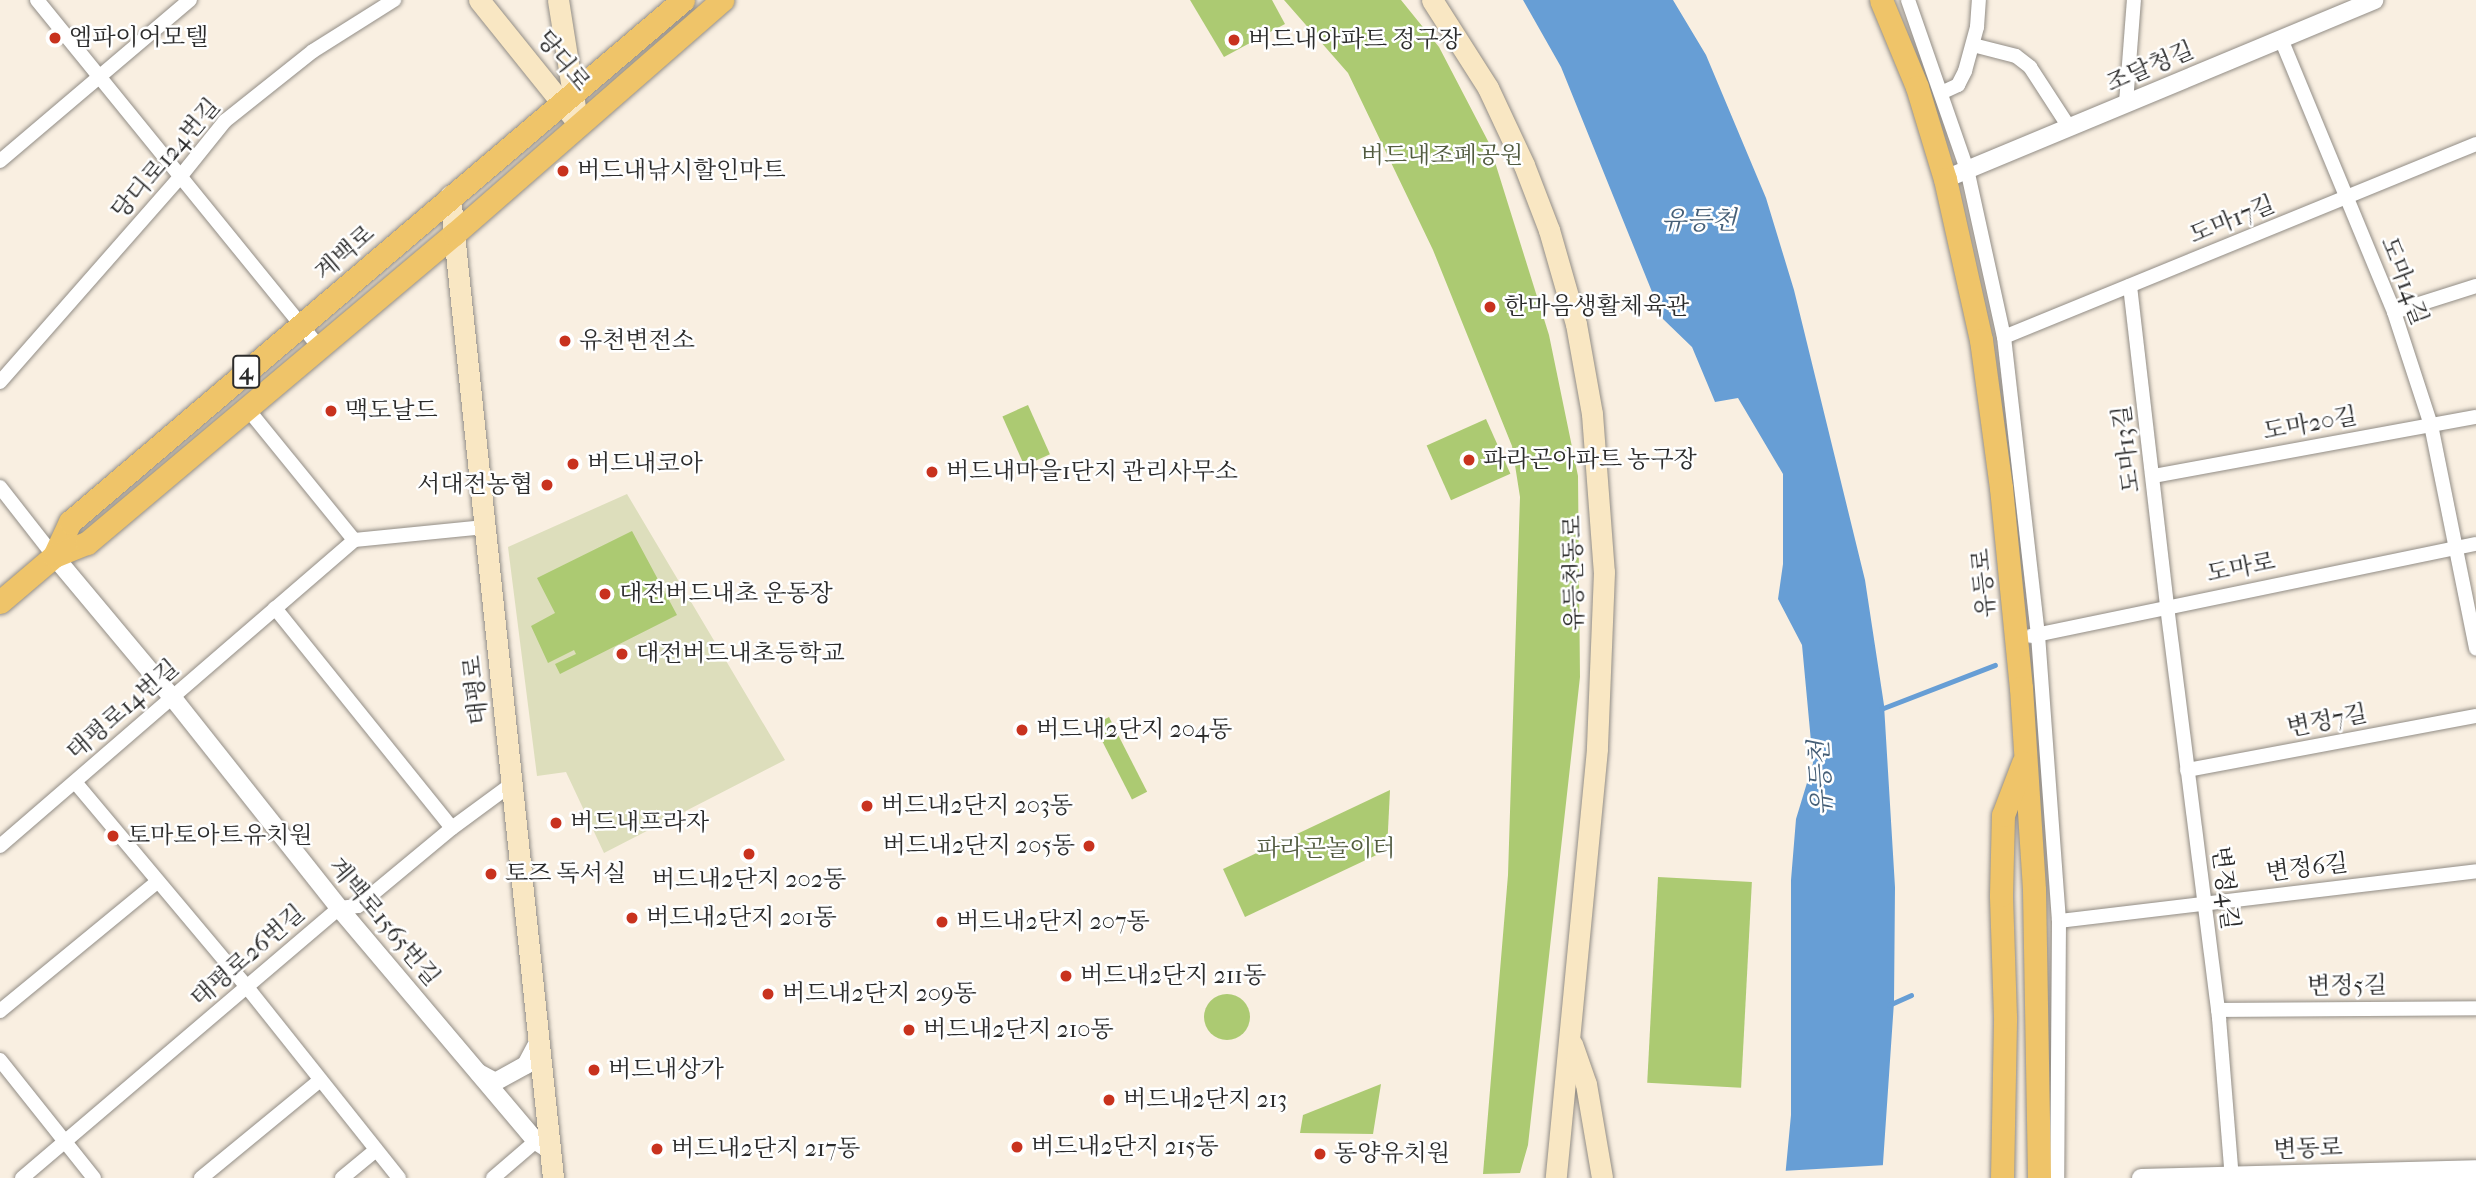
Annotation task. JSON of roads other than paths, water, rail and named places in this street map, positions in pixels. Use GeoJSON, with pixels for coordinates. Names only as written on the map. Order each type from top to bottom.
{"type":"FeatureCollection","features":[{"type":"Feature","properties":{"kind":"main road","name":"당디로"},"geometry":{"type":"LineString","coordinates":[[479,0],[568,98],[578,123]]}},
{"type":"Feature","properties":{"kind":"main road"},"geometry":{"type":"LineString","coordinates":[[558,0],[568,98]]}},
{"type":"Feature","properties":{"kind":"main road","name":"계백로"},"geometry":{"type":"LineString","coordinates":[[54,556],[69,522],[683,0]]}},
{"type":"Feature","properties":{"kind":"main road","name":"계백로"},"geometry":{"type":"LineString","coordinates":[[0,602],[54,556],[87,543],[454,234],[722,0]]}},
{"type":"Feature","properties":{"kind":"main road","name":"유등천동로"},"geometry":{"type":"LineString","coordinates":[[1432,0],[1488,88],[1539,204],[1576,324],[1592,414],[1604,572],[1597,749],[1556,1178]]}},
{"type":"Feature","properties":{"kind":"main road","name":"유등로"},"geometry":{"type":"LineString","coordinates":[[1881,0],[1917,87],[1945,179],[1981,340],[2001,488],[2026,754],[2034,890],[2039,1178]]}},
{"type":"Feature","properties":{"kind":"main road","name":"태평로"},"geometry":{"type":"LineString","coordinates":[[450,196],[539,1041],[543,1145],[554,1178]]}},
{"type":"Feature","properties":{"kind":"main road"},"geometry":{"type":"LineString","coordinates":[[2002,1178],[2005,1017],[2001,895],[2003,815],[2026,754]]}},
{"type":"Feature","properties":{"kind":"main road"},"geometry":{"type":"LineString","coordinates":[[1570,1039],[1586,1084],[1602,1178]]}},
{"type":"Feature","properties":{"kind":"street"},"geometry":{"type":"LineString","coordinates":[[37,0],[319,347]]}},
{"type":"Feature","properties":{"kind":"street"},"geometry":{"type":"LineString","coordinates":[[0,161],[190,0]]}},
{"type":"Feature","properties":{"kind":"street","name":"당디로124번길"},"geometry":{"type":"LineString","coordinates":[[0,382],[180,177],[225,121],[313,51],[394,0]]}},
{"type":"Feature","properties":{"kind":"street"},"geometry":{"type":"LineString","coordinates":[[1908,0],[1968,169],[2004,337],[2038,635],[2059,921],[2057,1178]]}},
{"type":"Feature","properties":{"kind":"street"},"geometry":{"type":"LineString","coordinates":[[1941,93],[1958,85],[1973,45],[1979,0]]}},
{"type":"Feature","properties":{"kind":"street"},"geometry":{"type":"LineString","coordinates":[[2126,103],[2134,0]]}},
{"type":"Feature","properties":{"kind":"street","name":"조달청길"},"geometry":{"type":"LineString","coordinates":[[1945,179],[2367,1]]}},
{"type":"Feature","properties":{"kind":"street","name":"도마14길"},"geometry":{"type":"LineString","coordinates":[[2281,39],[2394,312],[2431,425],[2476,649]]}},
{"type":"Feature","properties":{"kind":"street"},"geometry":{"type":"LineString","coordinates":[[1973,45],[2016,56],[2031,67],[2068,127]]}},
{"type":"Feature","properties":{"kind":"street","name":"도마17길"},"geometry":{"type":"LineString","coordinates":[[2004,337],[2476,144]]}},
{"type":"Feature","properties":{"kind":"street","name":"도마13길"},"geometry":{"type":"LineString","coordinates":[[2130,286],[2166,606]]}},
{"type":"Feature","properties":{"kind":"street"},"geometry":{"type":"LineString","coordinates":[[2394,312],[2476,286]]}},
{"type":"Feature","properties":{"kind":"street"},"geometry":{"type":"LineString","coordinates":[[246,407],[354,540],[485,527]]}},
{"type":"Feature","properties":{"kind":"street","name":"도마20길"},"geometry":{"type":"LineString","coordinates":[[2153,476],[2476,417]]}},
{"type":"Feature","properties":{"kind":"street"},"geometry":{"type":"LineString","coordinates":[[0,487],[54,556]]}},
{"type":"Feature","properties":{"kind":"street","name":"태평로14번길"},"geometry":{"type":"LineString","coordinates":[[0,846],[354,540]]}},
{"type":"Feature","properties":{"kind":"street","name":"도마로"},"geometry":{"type":"LineString","coordinates":[[2015,639],[2476,544]]}},
{"type":"Feature","properties":{"kind":"street","name":"계백로1565번길"},"geometry":{"type":"LineString","coordinates":[[54,556],[172,697],[339,908],[543,1145]]}},
{"type":"Feature","properties":{"kind":"street","name":"변정4길"},"geometry":{"type":"LineString","coordinates":[[2166,606],[2218,1010],[2232,1177]]}},
{"type":"Feature","properties":{"kind":"street"},"geometry":{"type":"LineString","coordinates":[[275,608],[452,828]]}},
{"type":"Feature","properties":{"kind":"street","name":"변정7길"},"geometry":{"type":"LineString","coordinates":[[2187,770],[2476,716]]}},
{"type":"Feature","properties":{"kind":"street"},"geometry":{"type":"LineString","coordinates":[[75,782],[247,987],[399,1178]]}},
{"type":"Feature","properties":{"kind":"street","name":"태평로26번길"},"geometry":{"type":"LineString","coordinates":[[22,1178],[339,908],[358,906],[452,828],[512,784]]}},
{"type":"Feature","properties":{"kind":"street","name":"변정6길"},"geometry":{"type":"LineString","coordinates":[[2059,921],[2476,871]]}},
{"type":"Feature","properties":{"kind":"street"},"geometry":{"type":"LineString","coordinates":[[0,1012],[157,881]]}},
{"type":"Feature","properties":{"kind":"street","name":"변정5길"},"geometry":{"type":"LineString","coordinates":[[2218,1010],[2476,1008]]}},
{"type":"Feature","properties":{"kind":"street"},"geometry":{"type":"LineString","coordinates":[[479,1073],[495,1082],[526,1065],[539,1041]]}},
{"type":"Feature","properties":{"kind":"street"},"geometry":{"type":"LineString","coordinates":[[0,1060],[94,1178]]}},
{"type":"Feature","properties":{"kind":"street"},"geometry":{"type":"LineString","coordinates":[[201,1178],[320,1081]]}},
{"type":"Feature","properties":{"kind":"street"},"geometry":{"type":"LineString","coordinates":[[493,1178],[543,1145]]}},
{"type":"Feature","properties":{"kind":"street"},"geometry":{"type":"LineString","coordinates":[[342,1178],[376,1150]]}},
{"type":"Feature","properties":{"kind":"street","name":"변동로"},"geometry":{"type":"LineString","coordinates":[[2141,1178],[2476,1169]]}},
{"type":"Feature","properties":{"kind":"water","name":"유등천"},"geometry":{"type":"Polygon","coordinates":[[[1523,0],[1673,0],[1706,55],[1766,198],[1794,290],[1865,580],[1884,705],[1895,887],[1894,1002],[1882,1178],[1785,1178],[1791,1115],[1791,880],[1796,819],[1813,763],[1802,645],[1778,599],[1783,564],[1783,474],[1738,398],[1715,402],[1692,347],[1663,319],[1561,67],[1523,0]]]}},
{"type":"Feature","properties":{"kind":"waterway"},"geometry":{"type":"LineString","coordinates":[[1881,709],[1995,665]]}},
{"type":"Feature","properties":{"kind":"waterway"},"geometry":{"type":"LineString","coordinates":[[1889,1005],[1911,995]]}},
{"type":"Feature","properties":{"kind":"place","name":"엠파이어모텔"},"geometry":{"type":"Point","coordinates":[55,38]}},
{"type":"Feature","properties":{"kind":"place","name":"버드내아파트 정구장"},"geometry":{"type":"Point","coordinates":[1234,40]}},
{"type":"Feature","properties":{"kind":"place","name":"버드내낚시할인마트"},"geometry":{"type":"Point","coordinates":[563,171]}},
{"type":"Feature","properties":{"kind":"place","name":"한마음생활체육관"},"geometry":{"type":"Point","coordinates":[1490,307]}},
{"type":"Feature","properties":{"kind":"place","name":"유천변전소"},"geometry":{"type":"Point","coordinates":[565,341]}},
{"type":"Feature","properties":{"kind":"place","name":"맥도날드"},"geometry":{"type":"Point","coordinates":[331,411]}},
{"type":"Feature","properties":{"kind":"place","name":"파라곤아파트 농구장"},"geometry":{"type":"Point","coordinates":[1469,460]}},
{"type":"Feature","properties":{"kind":"place","name":"버드내코아"},"geometry":{"type":"Point","coordinates":[573,464]}},
{"type":"Feature","properties":{"kind":"place","name":"버드내마을1단지 관리사무소"},"geometry":{"type":"Point","coordinates":[932,472]}},
{"type":"Feature","properties":{"kind":"place","name":"서대전농협"},"geometry":{"type":"Point","coordinates":[547,485]}},
{"type":"Feature","properties":{"kind":"place","name":"대전버드내초 운동장"},"geometry":{"type":"Point","coordinates":[605,594]}},
{"type":"Feature","properties":{"kind":"place","name":"대전버드내초등학교"},"geometry":{"type":"Point","coordinates":[622,654]}},
{"type":"Feature","properties":{"kind":"place","name":"버드내2단지 204동"},"geometry":{"type":"Point","coordinates":[1022,730]}},
{"type":"Feature","properties":{"kind":"place","name":"버드내2단지 203동"},"geometry":{"type":"Point","coordinates":[867,806]}},
{"type":"Feature","properties":{"kind":"place","name":"버드내프라자"},"geometry":{"type":"Point","coordinates":[556,823]}},
{"type":"Feature","properties":{"kind":"place","name":"토마토아트유치원"},"geometry":{"type":"Point","coordinates":[113,836]}},
{"type":"Feature","properties":{"kind":"place","name":"버드내2단지 205동"},"geometry":{"type":"Point","coordinates":[1089,846]}},
{"type":"Feature","properties":{"kind":"place","name":"버드내2단지 202동"},"geometry":{"type":"Point","coordinates":[749,854]}},
{"type":"Feature","properties":{"kind":"place","name":"토즈 독서실"},"geometry":{"type":"Point","coordinates":[491,874]}},
{"type":"Feature","properties":{"kind":"place","name":"버드내2단지 201동"},"geometry":{"type":"Point","coordinates":[632,918]}},
{"type":"Feature","properties":{"kind":"place","name":"버드내2단지 207동"},"geometry":{"type":"Point","coordinates":[942,922]}},
{"type":"Feature","properties":{"kind":"place","name":"버드내2단지 211동"},"geometry":{"type":"Point","coordinates":[1066,976]}},
{"type":"Feature","properties":{"kind":"place","name":"버드내2단지 209동"},"geometry":{"type":"Point","coordinates":[768,994]}},
{"type":"Feature","properties":{"kind":"place","name":"버드내2단지 210동"},"geometry":{"type":"Point","coordinates":[909,1030]}},
{"type":"Feature","properties":{"kind":"place","name":"버드내상가"},"geometry":{"type":"Point","coordinates":[594,1070]}},
{"type":"Feature","properties":{"kind":"place","name":"버드내2단지 213"},"geometry":{"type":"Point","coordinates":[1109,1100]}},
{"type":"Feature","properties":{"kind":"place","name":"버드내2단지 215동"},"geometry":{"type":"Point","coordinates":[1017,1147]}},
{"type":"Feature","properties":{"kind":"place","name":"버드내2단지 217동"},"geometry":{"type":"Point","coordinates":[657,1149]}},
{"type":"Feature","properties":{"kind":"place","name":"동양유치원"},"geometry":{"type":"Point","coordinates":[1320,1154]}},
{"type":"Feature","properties":{"kind":"park label","name":"버드내조폐공원"},"geometry":{"type":"Point","coordinates":[1442,156]}},
{"type":"Feature","properties":{"kind":"park label","name":"파라곤놀이터"},"geometry":{"type":"Point","coordinates":[1326,849]}}]}
